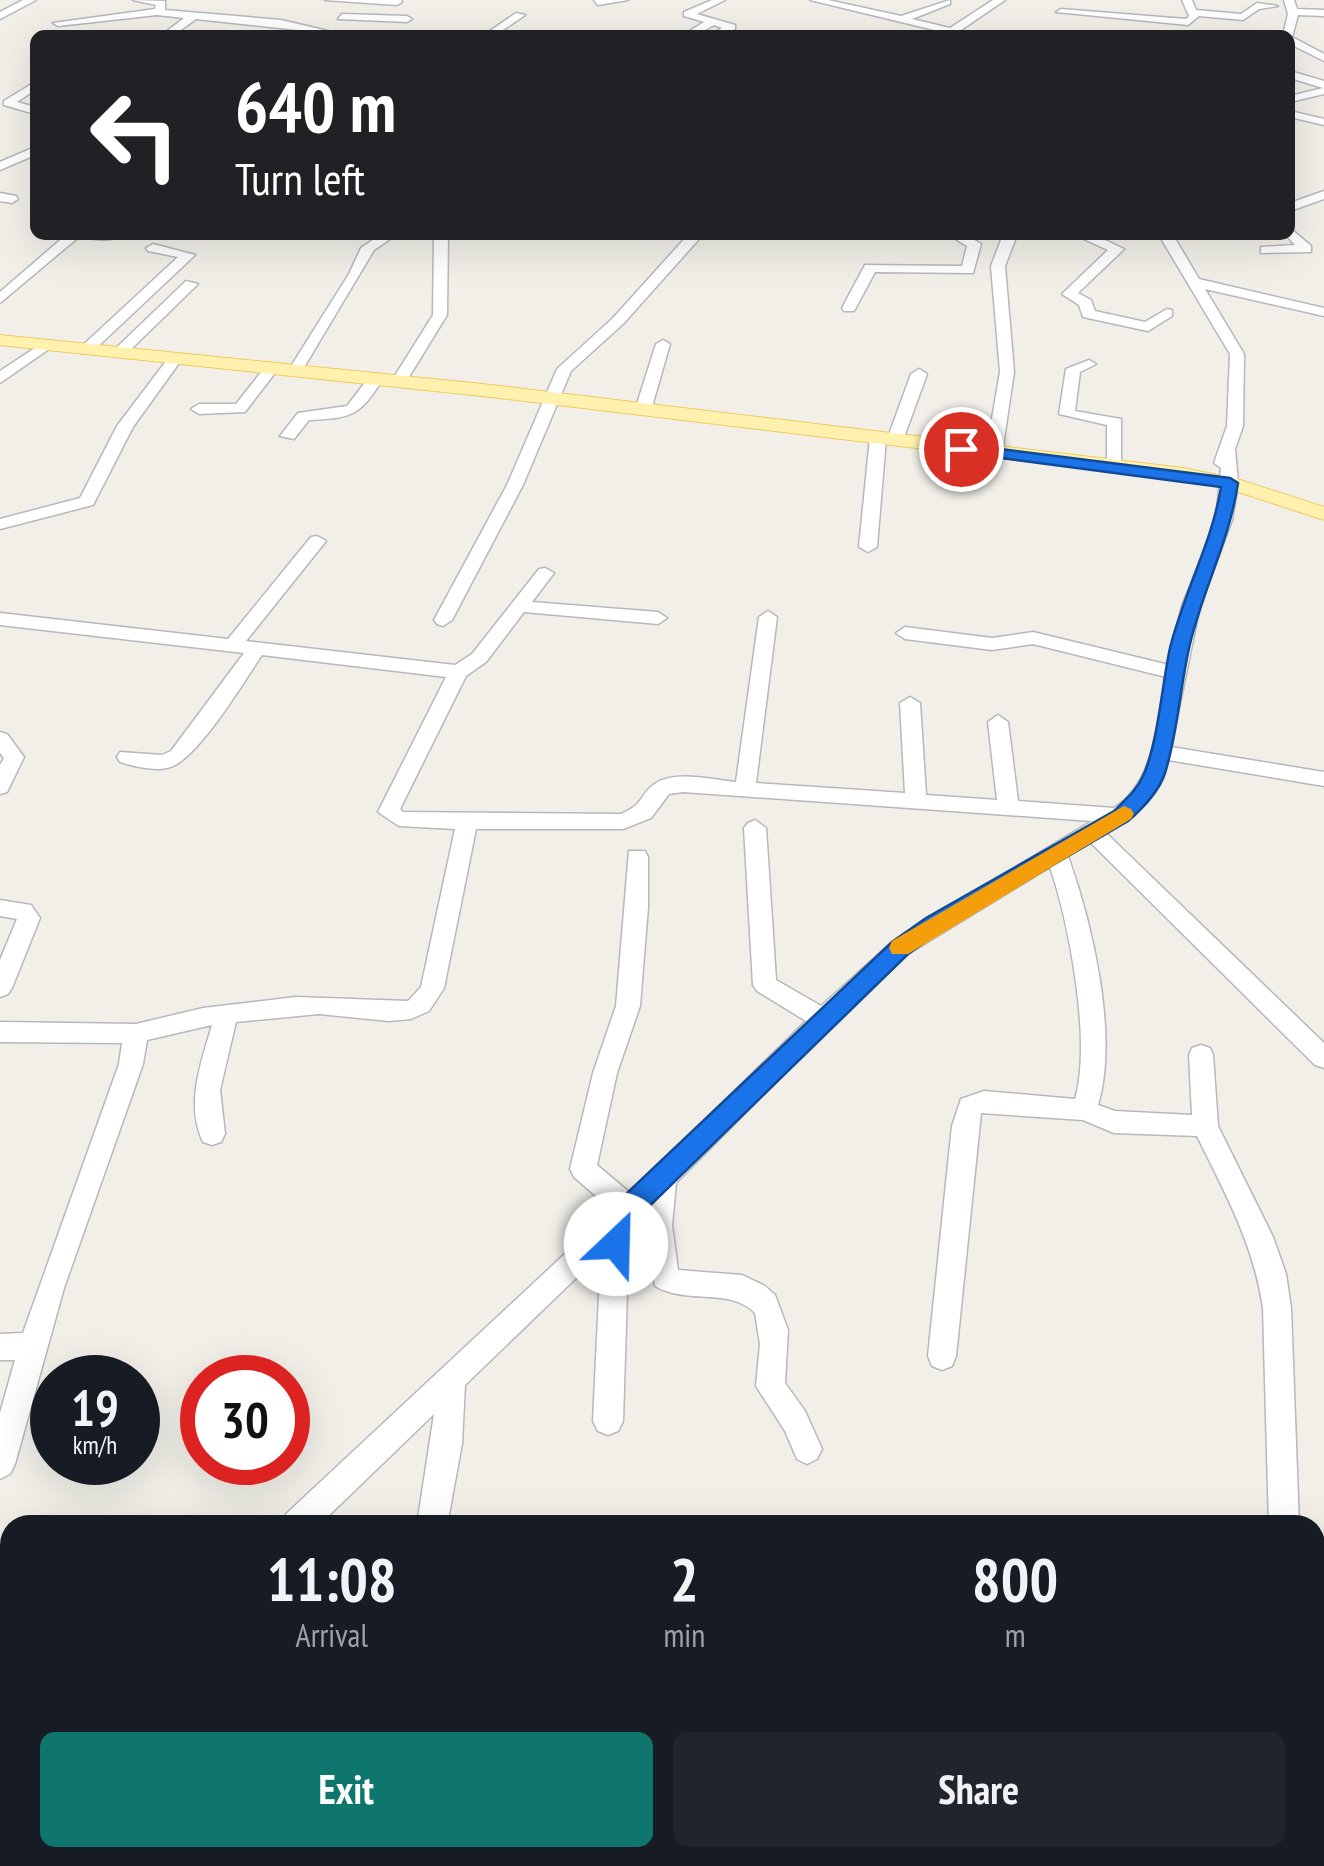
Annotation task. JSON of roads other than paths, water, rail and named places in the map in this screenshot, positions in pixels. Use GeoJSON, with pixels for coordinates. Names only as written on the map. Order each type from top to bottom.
{"type":"FeatureCollection","features":[{"type":"Feature","properties":{"kind":"main road"},"geometry":{"type":"LineString","coordinates":[[0,340],[549,398],[1142,471],[1256,493],[1324,515]]}},
{"type":"Feature","properties":{"kind":"street"},"geometry":{"type":"LineString","coordinates":[[0,16],[31,0]]}},
{"type":"Feature","properties":{"kind":"street"},"geometry":{"type":"LineString","coordinates":[[138,0],[160,3],[159,12]]}},
{"type":"Feature","properties":{"kind":"street"},"geometry":{"type":"LineString","coordinates":[[330,0],[396,1],[414,30]]}},
{"type":"Feature","properties":{"kind":"street"},"geometry":{"type":"LineString","coordinates":[[598,2],[624,0]]}},
{"type":"Feature","properties":{"kind":"street"},"geometry":{"type":"LineString","coordinates":[[720,0],[688,14],[732,28],[727,30]]}},
{"type":"Feature","properties":{"kind":"street"},"geometry":{"type":"LineString","coordinates":[[866,12],[883,0]]}},
{"type":"Feature","properties":{"kind":"street"},"geometry":{"type":"LineString","coordinates":[[945,30],[1000,0]]}},
{"type":"Feature","properties":{"kind":"street"},"geometry":{"type":"LineString","coordinates":[[1054,0],[1067,12],[1188,22],[1194,14],[1186,0]]}},
{"type":"Feature","properties":{"kind":"street"},"geometry":{"type":"LineString","coordinates":[[1060,30],[1067,12],[1082,0]]}},
{"type":"Feature","properties":{"kind":"street"},"geometry":{"type":"LineString","coordinates":[[1112,15],[1120,0]]}},
{"type":"Feature","properties":{"kind":"street"},"geometry":{"type":"LineString","coordinates":[[813,16],[822,1],[934,30]]}},
{"type":"Feature","properties":{"kind":"street"},"geometry":{"type":"LineString","coordinates":[[902,20],[946,2]]}},
{"type":"Feature","properties":{"kind":"street"},"geometry":{"type":"LineString","coordinates":[[1194,14],[1242,18],[1258,6],[1273,6]]}},
{"type":"Feature","properties":{"kind":"street"},"geometry":{"type":"LineString","coordinates":[[1291,6],[1324,14]]}},
{"type":"Feature","properties":{"kind":"street"},"geometry":{"type":"LineString","coordinates":[[236,19],[242,7]]}},
{"type":"Feature","properties":{"kind":"street"},"geometry":{"type":"LineString","coordinates":[[58,23],[159,12],[269,21],[315,30]]}},
{"type":"Feature","properties":{"kind":"street"},"geometry":{"type":"LineString","coordinates":[[101,30],[123,15]]}},
{"type":"Feature","properties":{"kind":"street"},"geometry":{"type":"LineString","coordinates":[[174,30],[194,16]]}},
{"type":"Feature","properties":{"kind":"street"},"geometry":{"type":"LineString","coordinates":[[497,30],[520,16]]}},
{"type":"Feature","properties":{"kind":"street"},"geometry":{"type":"LineString","coordinates":[[342,17],[407,19]]}},
{"type":"Feature","properties":{"kind":"street"},"geometry":{"type":"LineString","coordinates":[[248,30],[269,21]]}},
{"type":"Feature","properties":{"kind":"street"},"geometry":{"type":"LineString","coordinates":[[697,30],[714,21]]}},
{"type":"Feature","properties":{"kind":"street"},"geometry":{"type":"LineString","coordinates":[[1295,41],[1324,58]]}},
{"type":"Feature","properties":{"kind":"street"},"geometry":{"type":"LineString","coordinates":[[1295,76],[1324,88]]}},
{"type":"Feature","properties":{"kind":"street"},"geometry":{"type":"LineString","coordinates":[[30,88],[8,103],[30,108]]}},
{"type":"Feature","properties":{"kind":"street"},"geometry":{"type":"LineString","coordinates":[[1295,97],[1324,88]]}},
{"type":"Feature","properties":{"kind":"street"},"geometry":{"type":"LineString","coordinates":[[1295,97],[1324,104]]}},
{"type":"Feature","properties":{"kind":"street"},"geometry":{"type":"LineString","coordinates":[[1295,115],[1324,122]]}},
{"type":"Feature","properties":{"kind":"street"},"geometry":{"type":"LineString","coordinates":[[17,148],[30,151]]}},
{"type":"Feature","properties":{"kind":"street"},"geometry":{"type":"LineString","coordinates":[[0,166],[30,154]]}},
{"type":"Feature","properties":{"kind":"street"},"geometry":{"type":"LineString","coordinates":[[1295,204],[1324,195]]}},
{"type":"Feature","properties":{"kind":"street"},"geometry":{"type":"LineString","coordinates":[[1266,250],[1306,249],[1295,237]]}},
{"type":"Feature","properties":{"kind":"street"},"geometry":{"type":"LineString","coordinates":[[0,298],[68,240]]}},
{"type":"Feature","properties":{"kind":"street"},"geometry":{"type":"LineString","coordinates":[[296,371],[368,248],[381,240]]}},
{"type":"Feature","properties":{"kind":"street"},"geometry":{"type":"LineString","coordinates":[[400,382],[439,319],[441,240]]}},
{"type":"Feature","properties":{"kind":"street"},"geometry":{"type":"LineString","coordinates":[[442,620],[515,484],[549,398],[568,364],[618,322],[691,240]]}},
{"type":"Feature","properties":{"kind":"street"},"geometry":{"type":"LineString","coordinates":[[849,308],[870,268],[970,268],[974,244],[966,240]]}},
{"type":"Feature","properties":{"kind":"street"},"geometry":{"type":"LineString","coordinates":[[994,453],[1006,372],[998,266],[1008,240]]}},
{"type":"Feature","properties":{"kind":"street"},"geometry":{"type":"LineString","coordinates":[[1093,240],[1116,250],[1069,294],[1086,302],[1088,314],[1148,327],[1167,313]]}},
{"type":"Feature","properties":{"kind":"street"},"geometry":{"type":"LineString","coordinates":[[307,1515],[663,1178],[824,1019],[918,934],[1121,816],[1148,787],[1160,752],[1237,408],[1237,354],[1169,240]]}},
{"type":"Feature","properties":{"kind":"street"},"geometry":{"type":"LineString","coordinates":[[86,350],[188,255],[154,248]]}},
{"type":"Feature","properties":{"kind":"street"},"geometry":{"type":"LineString","coordinates":[[1194,282],[1324,312]]}},
{"type":"Feature","properties":{"kind":"street"},"geometry":{"type":"LineString","coordinates":[[119,354],[192,284]]}},
{"type":"Feature","properties":{"kind":"street"},"geometry":{"type":"LineString","coordinates":[[643,410],[662,344]]}},
{"type":"Feature","properties":{"kind":"street"},"geometry":{"type":"LineString","coordinates":[[0,378],[44,346]]}},
{"type":"Feature","properties":{"kind":"street"},"geometry":{"type":"LineString","coordinates":[[0,524],[86,500],[124,426],[175,359]]}},
{"type":"Feature","properties":{"kind":"street"},"geometry":{"type":"LineString","coordinates":[[1089,364],[1073,369],[1067,414],[1115,422],[1115,468]]}},
{"type":"Feature","properties":{"kind":"street"},"geometry":{"type":"LineString","coordinates":[[199,409],[242,407],[270,369]]}},
{"type":"Feature","properties":{"kind":"street"},"geometry":{"type":"LineString","coordinates":[[868,547],[887,439],[919,374]]}},
{"type":"Feature","properties":{"kind":"street"},"geometry":{"type":"LineString","coordinates":[[288,436],[304,416],[337,417],[353,409],[374,379]]}},
{"type":"Feature","properties":{"kind":"street"},"geometry":{"type":"LineString","coordinates":[[233,645],[316,541]]}},
{"type":"Feature","properties":{"kind":"street"},"geometry":{"type":"LineString","coordinates":[[545,573],[478,658],[458,672],[388,812],[399,819],[624,821],[644,813],[663,788],[683,785],[1121,816]]}},
{"type":"Feature","properties":{"kind":"street"},"geometry":{"type":"LineString","coordinates":[[519,606],[658,618]]}},
{"type":"Feature","properties":{"kind":"street"},"geometry":{"type":"LineString","coordinates":[[746,790],[768,617]]}},
{"type":"Feature","properties":{"kind":"street"},"geometry":{"type":"LineString","coordinates":[[1,620],[458,672]]}},
{"type":"Feature","properties":{"kind":"street"},"geometry":{"type":"LineString","coordinates":[[904,632],[992,644],[1024,638],[1046,640],[1175,673]]}},
{"type":"Feature","properties":{"kind":"street"},"geometry":{"type":"LineString","coordinates":[[126,758],[164,762],[178,756],[258,648]]}},
{"type":"Feature","properties":{"kind":"street"},"geometry":{"type":"LineString","coordinates":[[910,703],[916,802]]}},
{"type":"Feature","properties":{"kind":"street"},"geometry":{"type":"LineString","coordinates":[[998,722],[1009,809]]}},
{"type":"Feature","properties":{"kind":"street"},"geometry":{"type":"LineString","coordinates":[[0,739],[14,757],[0,787]]}},
{"type":"Feature","properties":{"kind":"street"},"geometry":{"type":"LineString","coordinates":[[1160,752],[1324,779]]}},
{"type":"Feature","properties":{"kind":"street"},"geometry":{"type":"LineString","coordinates":[[0,1032],[136,1034],[179,1022],[322,1004],[405,1010],[421,1004],[432,988],[467,822]]}},
{"type":"Feature","properties":{"kind":"street"},"geometry":{"type":"LineString","coordinates":[[755,828],[764,985],[824,1019]]}},
{"type":"Feature","properties":{"kind":"street"},"geometry":{"type":"LineString","coordinates":[[1092,832],[1324,1058]]}},
{"type":"Feature","properties":{"kind":"street"},"geometry":{"type":"LineString","coordinates":[[1056,853],[1072,904],[1087,997],[1093,1068],[1090,1099],[1084,1110]]}},
{"type":"Feature","properties":{"kind":"street"},"geometry":{"type":"LineString","coordinates":[[608,1421],[623,1214],[583,1169],[605,1073],[628,1006],[637,907],[637,856]]}},
{"type":"Feature","properties":{"kind":"street"},"geometry":{"type":"LineString","coordinates":[[0,908],[23,910],[30,918],[0,988]]}},
{"type":"Feature","properties":{"kind":"street"},"geometry":{"type":"LineString","coordinates":[[212,1134],[207,1120],[208,1102],[226,1016]]}},
{"type":"Feature","properties":{"kind":"street"},"geometry":{"type":"LineString","coordinates":[[0,1464],[82,1194],[131,1064],[136,1034]]}},
{"type":"Feature","properties":{"kind":"street"},"geometry":{"type":"LineString","coordinates":[[1202,1055],[1205,1126],[1260,1237],[1272,1274],[1277,1308],[1284,1515]]}},
{"type":"Feature","properties":{"kind":"street"},"geometry":{"type":"LineString","coordinates":[[942,1356],[970,1106],[984,1102],[1084,1110],[1114,1122],[1205,1126]]}},
{"type":"Feature","properties":{"kind":"street"},"geometry":{"type":"LineString","coordinates":[[663,1178],[663,1272],[681,1286],[741,1288],[754,1294],[766,1308],[774,1324],[776,1347],[770,1386],[795,1420],[806,1449]]}},
{"type":"Feature","properties":{"kind":"street"},"geometry":{"type":"LineString","coordinates":[[0,1347],[34,1346]]}},
{"type":"Feature","properties":{"kind":"street"},"geometry":{"type":"LineString","coordinates":[[434,1515],[447,1444],[451,1378]]}}]}
